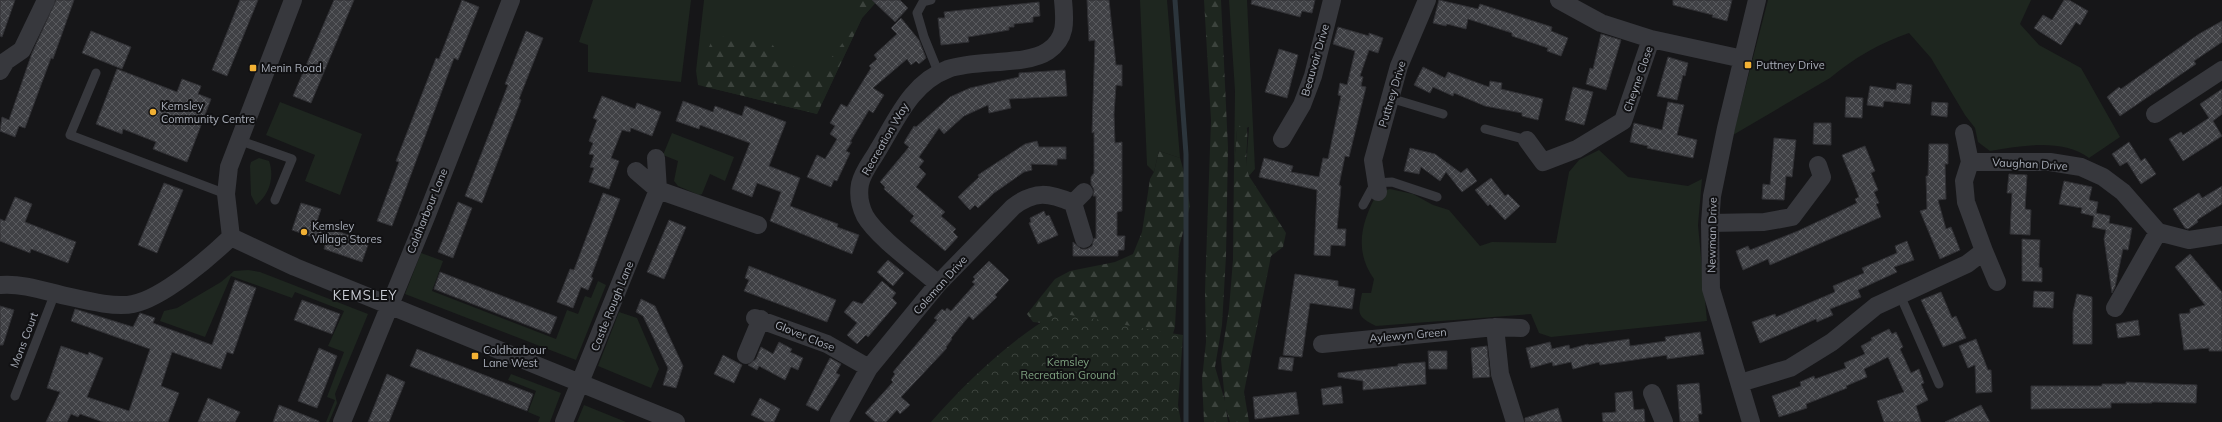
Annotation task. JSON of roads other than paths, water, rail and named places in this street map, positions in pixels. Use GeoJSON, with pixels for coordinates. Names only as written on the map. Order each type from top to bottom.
{"type":"FeatureCollection","features":[{"type":"Feature","properties":{"kind":"street"},"geometry":{"type":"LineString","coordinates":[[0,71],[6,61],[22,50],[46,0]]}},
{"type":"Feature","properties":{"kind":"street"},"geometry":{"type":"LineString","coordinates":[[231,237],[226,194],[229,167],[238,140],[293,0]]}},
{"type":"Feature","properties":{"kind":"street","name":"Coldharbour Lane"},"geometry":{"type":"LineString","coordinates":[[342,422],[426,217],[511,0]]}},
{"type":"Feature","properties":{"kind":"street","name":"Recreation Way"},"geometry":{"type":"LineString","coordinates":[[938,284],[873,228],[865,216],[859,196],[863,175],[906,101],[922,83],[939,74],[965,65],[1040,56],[1049,51],[1062,37],[1065,26],[1063,0]]}},
{"type":"Feature","properties":{"kind":"street","name":"Beauvoir Drive"},"geometry":{"type":"LineString","coordinates":[[1282,139],[1302,105],[1310,84],[1332,0]]}},
{"type":"Feature","properties":{"kind":"street","name":"Puttney Drive"},"geometry":{"type":"LineString","coordinates":[[1377,187],[1372,160],[1399,66],[1427,0]]}},
{"type":"Feature","properties":{"kind":"street"},"geometry":{"type":"LineString","coordinates":[[1559,0],[1601,23],[1651,39],[1743,59]]}},
{"type":"Feature","properties":{"kind":"street","name":"Newman Drive"},"geometry":{"type":"LineString","coordinates":[[1751,422],[1740,383],[1728,350],[1711,289],[1710,223],[1713,189],[1757,0]]}},
{"type":"Feature","properties":{"kind":"street","name":"Cheyne Close"},"geometry":{"type":"LineString","coordinates":[[1527,140],[1543,162],[1577,149],[1623,121],[1651,39]]}},
{"type":"Feature","properties":{"kind":"street"},"geometry":{"type":"LineString","coordinates":[[2155,114],[2222,70]]}},
{"type":"Feature","properties":{"kind":"street"},"geometry":{"type":"LineString","coordinates":[[1964,133],[1970,162],[1964,182],[1966,202],[1997,282]]}},
{"type":"Feature","properties":{"kind":"street","name":"Castle Rough Lane"},"geometry":{"type":"LineString","coordinates":[[564,422],[658,190],[656,158]]}},
{"type":"Feature","properties":{"kind":"street","name":"Vaughan Drive"},"geometry":{"type":"LineString","coordinates":[[1970,162],[2050,162],[2081,167],[2103,177],[2123,192],[2158,232]]}},
{"type":"Feature","properties":{"kind":"street"},"geometry":{"type":"LineString","coordinates":[[1710,223],[1764,222],[1792,217],[1822,177],[1818,165]]}},
{"type":"Feature","properties":{"kind":"street"},"geometry":{"type":"LineString","coordinates":[[636,171],[658,190],[758,225]]}},
{"type":"Feature","properties":{"kind":"street","name":"Coleman Drive"},"geometry":{"type":"LineString","coordinates":[[839,422],[869,368],[938,284],[1013,207],[1023,199],[1050,194],[1078,197],[1084,239]]}},
{"type":"Feature","properties":{"kind":"street"},"geometry":{"type":"LineString","coordinates":[[2115,308],[2158,232],[2189,240],[2222,235]]}},
{"type":"Feature","properties":{"kind":"street"},"geometry":{"type":"LineString","coordinates":[[231,237],[295,267],[676,422]]}},
{"type":"Feature","properties":{"kind":"street"},"geometry":{"type":"LineString","coordinates":[[0,285],[19,285],[111,303],[131,305],[142,302],[171,285],[204,261],[231,237]]}},
{"type":"Feature","properties":{"kind":"street"},"geometry":{"type":"LineString","coordinates":[[1740,383],[1790,368],[1832,342],[1876,306],[1967,264],[1984,251]]}},
{"type":"Feature","properties":{"kind":"street","name":"Glover Close"},"geometry":{"type":"LineString","coordinates":[[746,355],[758,318],[827,344],[869,368]]}},
{"type":"Feature","properties":{"kind":"street"},"geometry":{"type":"LineString","coordinates":[[1495,327],[1500,374],[1515,422]]}},
{"type":"Feature","properties":{"kind":"street","name":"Aylewyn Green"},"geometry":{"type":"LineString","coordinates":[[1322,344],[1495,327],[1521,328]]}},
{"type":"Feature","properties":{"kind":"street"},"geometry":{"type":"LineString","coordinates":[[1652,393],[1664,422]]}},
{"type":"Feature","properties":{"kind":"lane"},"geometry":{"type":"LineString","coordinates":[[931,0],[923,2],[917,13],[924,37],[939,74]]}},
{"type":"Feature","properties":{"kind":"lane"},"geometry":{"type":"LineString","coordinates":[[96,73],[70,135],[226,194]]}},
{"type":"Feature","properties":{"kind":"lane"},"geometry":{"type":"LineString","coordinates":[[1390,98],[1443,114]]}},
{"type":"Feature","properties":{"kind":"lane"},"geometry":{"type":"LineString","coordinates":[[1485,129],[1527,140]]}},
{"type":"Feature","properties":{"kind":"lane"},"geometry":{"type":"LineString","coordinates":[[238,140],[292,159],[275,200]]}},
{"type":"Feature","properties":{"kind":"lane"},"geometry":{"type":"LineString","coordinates":[[1363,205],[1377,187],[1392,182],[1437,197]]}},
{"type":"Feature","properties":{"kind":"lane","name":"Mons Court"},"geometry":{"type":"LineString","coordinates":[[15,396],[55,293]]}},
{"type":"Feature","properties":{"kind":"lane"},"geometry":{"type":"LineString","coordinates":[[1900,295],[1939,384]]}},
{"type":"Feature","properties":{"kind":"waterway"},"geometry":{"type":"LineString","coordinates":[[1175,0],[1186,154],[1186,422]]}},
{"type":"Feature","properties":{"kind":"place","name":"Puttney Drive"},"geometry":{"type":"Point","coordinates":[1748,65]}},
{"type":"Feature","properties":{"kind":"place","name":"Menin Road"},"geometry":{"type":"Point","coordinates":[253,68]}},
{"type":"Feature","properties":{"kind":"place","name":"Kemsley Community Centre"},"geometry":{"type":"Point","coordinates":[153,112]}},
{"type":"Feature","properties":{"kind":"place","name":"Kemsley Village Stores"},"geometry":{"type":"Point","coordinates":[304,232]}},
{"type":"Feature","properties":{"kind":"place","name":"Coldharbour Lane West"},"geometry":{"type":"Point","coordinates":[475,356]}},
{"type":"Feature","properties":{"kind":"district","name":"KEMSLEY"},"geometry":{"type":"Point","coordinates":[365,295]}},
{"type":"Feature","properties":{"kind":"park label","name":"Kemsley Recreation Ground"},"geometry":{"type":"Point","coordinates":[1068,368]}}]}
